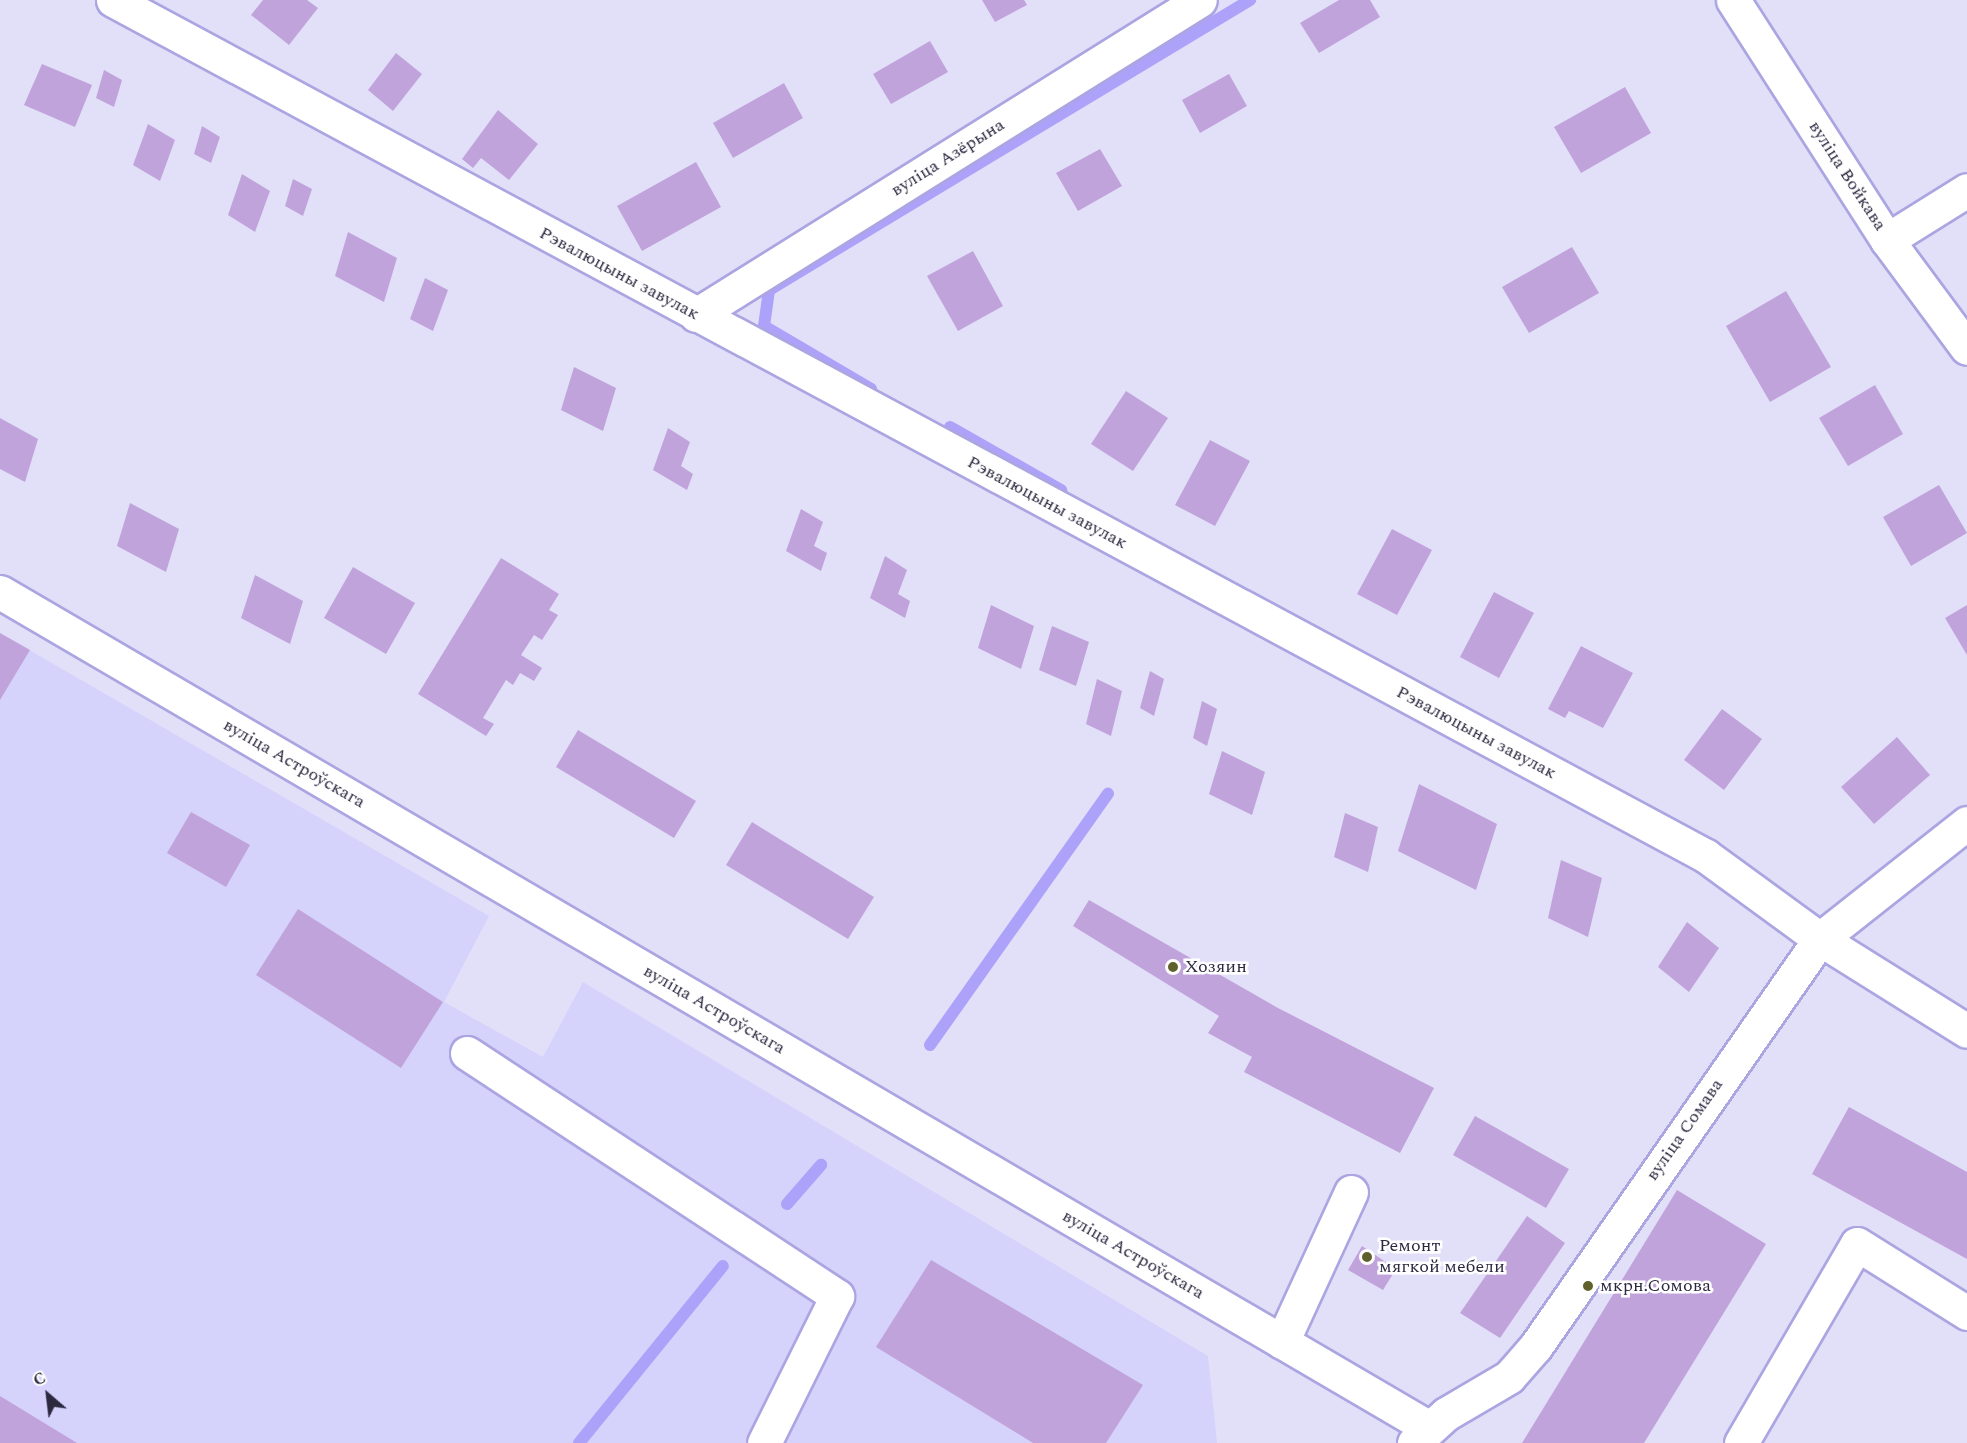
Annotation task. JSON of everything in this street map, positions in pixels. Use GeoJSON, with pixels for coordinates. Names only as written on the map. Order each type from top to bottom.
{"type":"FeatureCollection","features":[{"type":"Feature","properties":{"kind":"street","name":"Рэвалюцыны завулак"},"geometry":{"type":"LineString","coordinates":[[113,0],[1706,856],[1820,939],[1967,1031]]}},
{"type":"Feature","properties":{"kind":"street","name":"вуліца Азёрына"},"geometry":{"type":"LineString","coordinates":[[696,315],[1200,0]]}},
{"type":"Feature","properties":{"kind":"street","name":"вуліца Войкава"},"geometry":{"type":"LineString","coordinates":[[1733,0],[1887,240],[1967,348]]}},
{"type":"Feature","properties":{"kind":"street"},"geometry":{"type":"LineString","coordinates":[[1887,240],[1967,190]]}},
{"type":"Feature","properties":{"kind":"street","name":"вуліца Астроўскага"},"geometry":{"type":"LineString","coordinates":[[0,592],[1282,1342],[1421,1435]]}},
{"type":"Feature","properties":{"kind":"street","name":"вуліца Сомава"},"geometry":{"type":"LineString","coordinates":[[1421,1435],[1509,1377],[1536,1347],[1820,939],[1967,823]]}},
{"type":"Feature","properties":{"kind":"street"},"geometry":{"type":"LineString","coordinates":[[467,1053],[837,1296],[764,1443]]}},
{"type":"Feature","properties":{"kind":"street"},"geometry":{"type":"LineString","coordinates":[[1282,1342],[1350,1192]]}},
{"type":"Feature","properties":{"kind":"street"},"geometry":{"type":"LineString","coordinates":[[1741,1443],[1857,1244],[1967,1313]]}},
{"type":"Feature","properties":{"kind":"shaded area"},"geometry":{"type":"Polygon","coordinates":[[[0,633],[489,916],[444,1002],[543,1057],[583,982],[1208,1356],[1217,1443],[0,1443],[0,633]]]}},
{"type":"Feature","properties":{"kind":"building"},"geometry":{"type":"Polygon","coordinates":[[[263,0],[307,0],[318,8],[289,45],[251,15],[263,0]]]}},
{"type":"Feature","properties":{"kind":"building"},"geometry":{"type":"Polygon","coordinates":[[[982,0],[1024,0],[1027,5],[995,22],[982,0]]]}},
{"type":"Feature","properties":{"kind":"building"},"geometry":{"type":"Polygon","coordinates":[[[1339,0],[1370,0],[1380,17],[1319,53],[1300,23],[1339,0]]]}},
{"type":"Feature","properties":{"kind":"building"},"geometry":{"type":"Polygon","coordinates":[[[930,41],[948,72],[891,104],[873,74],[930,41]]]}},
{"type":"Feature","properties":{"kind":"building"},"geometry":{"type":"Polygon","coordinates":[[[396,53],[422,74],[393,111],[368,90],[396,53]]]}},
{"type":"Feature","properties":{"kind":"building"},"geometry":{"type":"Polygon","coordinates":[[[42,64],[92,85],[75,127],[24,105],[42,64]]]}},
{"type":"Feature","properties":{"kind":"building"},"geometry":{"type":"Polygon","coordinates":[[[104,70],[122,80],[114,107],[96,98],[104,70]]]}},
{"type":"Feature","properties":{"kind":"building"},"geometry":{"type":"Polygon","coordinates":[[[1229,74],[1247,106],[1200,133],[1182,100],[1229,74]]]}},
{"type":"Feature","properties":{"kind":"building"},"geometry":{"type":"Polygon","coordinates":[[[784,83],[803,118],[733,158],[713,123],[784,83]]]}},
{"type":"Feature","properties":{"kind":"building"},"geometry":{"type":"Polygon","coordinates":[[[1625,87],[1651,133],[1581,173],[1554,127],[1625,87]]]}},
{"type":"Feature","properties":{"kind":"building"},"geometry":{"type":"Polygon","coordinates":[[[498,110],[538,144],[509,180],[481,158],[473,168],[462,159],[498,110]]]}},
{"type":"Feature","properties":{"kind":"building"},"geometry":{"type":"Polygon","coordinates":[[[148,124],[175,140],[160,181],[133,165],[148,124]]]}},
{"type":"Feature","properties":{"kind":"building"},"geometry":{"type":"Polygon","coordinates":[[[202,126],[220,137],[211,163],[194,154],[202,126]]]}},
{"type":"Feature","properties":{"kind":"building"},"geometry":{"type":"Polygon","coordinates":[[[1100,149],[1122,186],[1078,211],[1056,173],[1100,149]]]}},
{"type":"Feature","properties":{"kind":"building"},"geometry":{"type":"Polygon","coordinates":[[[696,162],[721,207],[642,251],[617,206],[696,162]]]}},
{"type":"Feature","properties":{"kind":"building"},"geometry":{"type":"Polygon","coordinates":[[[242,174],[270,191],[255,232],[228,215],[242,174]]]}},
{"type":"Feature","properties":{"kind":"building"},"geometry":{"type":"Polygon","coordinates":[[[293,179],[312,189],[303,216],[285,206],[293,179]]]}},
{"type":"Feature","properties":{"kind":"building"},"geometry":{"type":"Polygon","coordinates":[[[348,232],[397,258],[384,302],[335,276],[348,232]]]}},
{"type":"Feature","properties":{"kind":"building"},"geometry":{"type":"Polygon","coordinates":[[[1572,247],[1599,293],[1529,333],[1502,287],[1572,247]]]}},
{"type":"Feature","properties":{"kind":"building"},"geometry":{"type":"Polygon","coordinates":[[[973,251],[1003,306],[958,331],[927,276],[973,251]]]}},
{"type":"Feature","properties":{"kind":"building"},"geometry":{"type":"Polygon","coordinates":[[[425,278],[448,290],[433,331],[410,319],[425,278]]]}},
{"type":"Feature","properties":{"kind":"building"},"geometry":{"type":"Polygon","coordinates":[[[1786,291],[1831,367],[1770,402],[1726,326],[1786,291]]]}},
{"type":"Feature","properties":{"kind":"building"},"geometry":{"type":"Polygon","coordinates":[[[574,367],[616,388],[603,431],[561,410],[574,367]]]}},
{"type":"Feature","properties":{"kind":"building"},"geometry":{"type":"Polygon","coordinates":[[[1875,385],[1903,434],[1848,466],[1819,418],[1875,385]]]}},
{"type":"Feature","properties":{"kind":"building"},"geometry":{"type":"Polygon","coordinates":[[[1126,391],[1168,418],[1133,471],[1091,444],[1126,391]]]}},
{"type":"Feature","properties":{"kind":"building"},"geometry":{"type":"Polygon","coordinates":[[[0,418],[38,439],[25,482],[0,469],[0,418]]]}},
{"type":"Feature","properties":{"kind":"building"},"geometry":{"type":"Polygon","coordinates":[[[668,428],[690,442],[681,466],[693,474],[687,490],[653,470],[668,428]]]}},
{"type":"Feature","properties":{"kind":"building"},"geometry":{"type":"Polygon","coordinates":[[[1210,440],[1250,461],[1215,526],[1175,505],[1210,440]]]}},
{"type":"Feature","properties":{"kind":"building"},"geometry":{"type":"Polygon","coordinates":[[[1939,485],[1967,533],[1911,566],[1883,517],[1939,485]]]}},
{"type":"Feature","properties":{"kind":"building"},"geometry":{"type":"Polygon","coordinates":[[[130,503],[179,529],[166,572],[117,546],[130,503]]]}},
{"type":"Feature","properties":{"kind":"building"},"geometry":{"type":"Polygon","coordinates":[[[801,509],[823,522],[814,546],[827,553],[821,571],[786,551],[801,509]]]}},
{"type":"Feature","properties":{"kind":"building"},"geometry":{"type":"Polygon","coordinates":[[[1392,529],[1432,550],[1397,615],[1357,594],[1392,529]]]}},
{"type":"Feature","properties":{"kind":"building"},"geometry":{"type":"Polygon","coordinates":[[[885,556],[907,570],[898,594],[910,601],[905,618],[870,598],[885,556]]]}},
{"type":"Feature","properties":{"kind":"building"},"geometry":{"type":"Polygon","coordinates":[[[501,558],[559,594],[549,610],[558,615],[542,640],[534,635],[521,655],[542,668],[534,681],[520,673],[513,685],[506,680],[483,718],[494,724],[486,736],[418,694],[501,558]]]}},
{"type":"Feature","properties":{"kind":"building"},"geometry":{"type":"Polygon","coordinates":[[[353,567],[415,603],[386,654],[324,618],[353,567]]]}},
{"type":"Feature","properties":{"kind":"building"},"geometry":{"type":"Polygon","coordinates":[[[255,575],[303,601],[290,644],[241,618],[255,575]]]}},
{"type":"Feature","properties":{"kind":"building"},"geometry":{"type":"Polygon","coordinates":[[[1494,592],[1534,613],[1499,678],[1460,657],[1494,592]]]}},
{"type":"Feature","properties":{"kind":"building"},"geometry":{"type":"Polygon","coordinates":[[[991,605],[1034,626],[1021,669],[978,648],[991,605]]]}},
{"type":"Feature","properties":{"kind":"building"},"geometry":{"type":"Polygon","coordinates":[[[1967,605],[1967,655],[1945,618],[1967,605]]]}},
{"type":"Feature","properties":{"kind":"building"},"geometry":{"type":"Polygon","coordinates":[[[1052,626],[1089,642],[1076,686],[1039,670],[1052,626]]]}},
{"type":"Feature","properties":{"kind":"building"},"geometry":{"type":"Polygon","coordinates":[[[0,633],[30,650],[0,700],[0,633]]]}},
{"type":"Feature","properties":{"kind":"building"},"geometry":{"type":"Polygon","coordinates":[[[1581,646],[1633,673],[1603,728],[1569,711],[1565,718],[1548,709],[1581,646]]]}},
{"type":"Feature","properties":{"kind":"building"},"geometry":{"type":"Polygon","coordinates":[[[1150,671],[1164,679],[1154,716],[1140,708],[1150,671]]]}},
{"type":"Feature","properties":{"kind":"building"},"geometry":{"type":"Polygon","coordinates":[[[1097,679],[1122,691],[1111,736],[1086,724],[1097,679]]]}},
{"type":"Feature","properties":{"kind":"building"},"geometry":{"type":"Polygon","coordinates":[[[1202,701],[1217,709],[1207,746],[1193,738],[1202,701]]]}},
{"type":"Feature","properties":{"kind":"building"},"geometry":{"type":"Polygon","coordinates":[[[1722,709],[1762,739],[1724,790],[1684,760],[1722,709]]]}},
{"type":"Feature","properties":{"kind":"building"},"geometry":{"type":"Polygon","coordinates":[[[578,730],[696,801],[674,838],[556,767],[578,730]]]}},
{"type":"Feature","properties":{"kind":"building"},"geometry":{"type":"Polygon","coordinates":[[[1897,737],[1930,775],[1874,824],[1841,787],[1897,737]]]}},
{"type":"Feature","properties":{"kind":"building"},"geometry":{"type":"Polygon","coordinates":[[[1222,751],[1265,772],[1252,815],[1209,794],[1222,751]]]}},
{"type":"Feature","properties":{"kind":"building"},"geometry":{"type":"Polygon","coordinates":[[[1419,784],[1497,824],[1476,890],[1398,851],[1419,784]]]}},
{"type":"Feature","properties":{"kind":"building"},"geometry":{"type":"Polygon","coordinates":[[[191,812],[250,845],[226,887],[167,853],[191,812]]]}},
{"type":"Feature","properties":{"kind":"building"},"geometry":{"type":"Polygon","coordinates":[[[1345,813],[1378,827],[1368,872],[1334,857],[1345,813]]]}},
{"type":"Feature","properties":{"kind":"building"},"geometry":{"type":"Polygon","coordinates":[[[752,822],[874,897],[848,939],[726,865],[752,822]]]}},
{"type":"Feature","properties":{"kind":"building"},"geometry":{"type":"Polygon","coordinates":[[[1561,860],[1602,878],[1588,937],[1548,918],[1561,860]]]}},
{"type":"Feature","properties":{"kind":"building"},"geometry":{"type":"Polygon","coordinates":[[[1089,900],[1278,1008],[1434,1088],[1400,1153],[1244,1072],[1252,1057],[1208,1033],[1219,1016],[1073,926],[1089,900]]]}},
{"type":"Feature","properties":{"kind":"building"},"geometry":{"type":"Polygon","coordinates":[[[298,909],[443,1002],[401,1068],[256,975],[298,909]]]}},
{"type":"Feature","properties":{"kind":"building"},"geometry":{"type":"Polygon","coordinates":[[[1687,922],[1719,948],[1689,992],[1658,967],[1687,922]]]}},
{"type":"Feature","properties":{"kind":"building"},"geometry":{"type":"Polygon","coordinates":[[[1849,1107],[1967,1172],[1967,1259],[1812,1174],[1849,1107]]]}},
{"type":"Feature","properties":{"kind":"building"},"geometry":{"type":"Polygon","coordinates":[[[1475,1116],[1569,1169],[1546,1208],[1453,1155],[1475,1116]]]}},
{"type":"Feature","properties":{"kind":"building"},"geometry":{"type":"Polygon","coordinates":[[[1677,1190],[1766,1244],[1644,1443],[1522,1443],[1677,1190]]]}},
{"type":"Feature","properties":{"kind":"building"},"geometry":{"type":"Polygon","coordinates":[[[1527,1216],[1565,1243],[1500,1338],[1460,1313],[1527,1216]]]}},
{"type":"Feature","properties":{"kind":"building","name":"Ремонт мягкой мебели"},"geometry":{"type":"Polygon","coordinates":[[[1362,1246],[1396,1269],[1383,1290],[1348,1270],[1362,1246]]]}},
{"type":"Feature","properties":{"kind":"building"},"geometry":{"type":"Polygon","coordinates":[[[931,1260],[1143,1385],[1106,1443],[1033,1443],[876,1347],[931,1260]]]}},
{"type":"Feature","properties":{"kind":"building"},"geometry":{"type":"Polygon","coordinates":[[[0,1396],[77,1443],[0,1443],[0,1396]]]}},
{"type":"Feature","properties":{"kind":"waterway"},"geometry":{"type":"LineString","coordinates":[[871,389],[764,326],[769,290],[1250,0]]}},
{"type":"Feature","properties":{"kind":"waterway"},"geometry":{"type":"LineString","coordinates":[[950,427],[1061,490]]}},
{"type":"Feature","properties":{"kind":"waterway"},"geometry":{"type":"LineString","coordinates":[[930,1045],[1108,794]]}},
{"type":"Feature","properties":{"kind":"waterway"},"geometry":{"type":"LineString","coordinates":[[787,1204],[821,1165]]}},
{"type":"Feature","properties":{"kind":"waterway"},"geometry":{"type":"LineString","coordinates":[[579,1443],[723,1266]]}},
{"type":"Feature","properties":{"kind":"place","name":"Хозяин"},"geometry":{"type":"Point","coordinates":[1173,967]}},
{"type":"Feature","properties":{"kind":"place","name":"Ремонт мягкой мебели"},"geometry":{"type":"Point","coordinates":[1367,1257]}},
{"type":"Feature","properties":{"kind":"place","name":"мкрн.Сомова"},"geometry":{"type":"Point","coordinates":[1588,1286]}}]}
